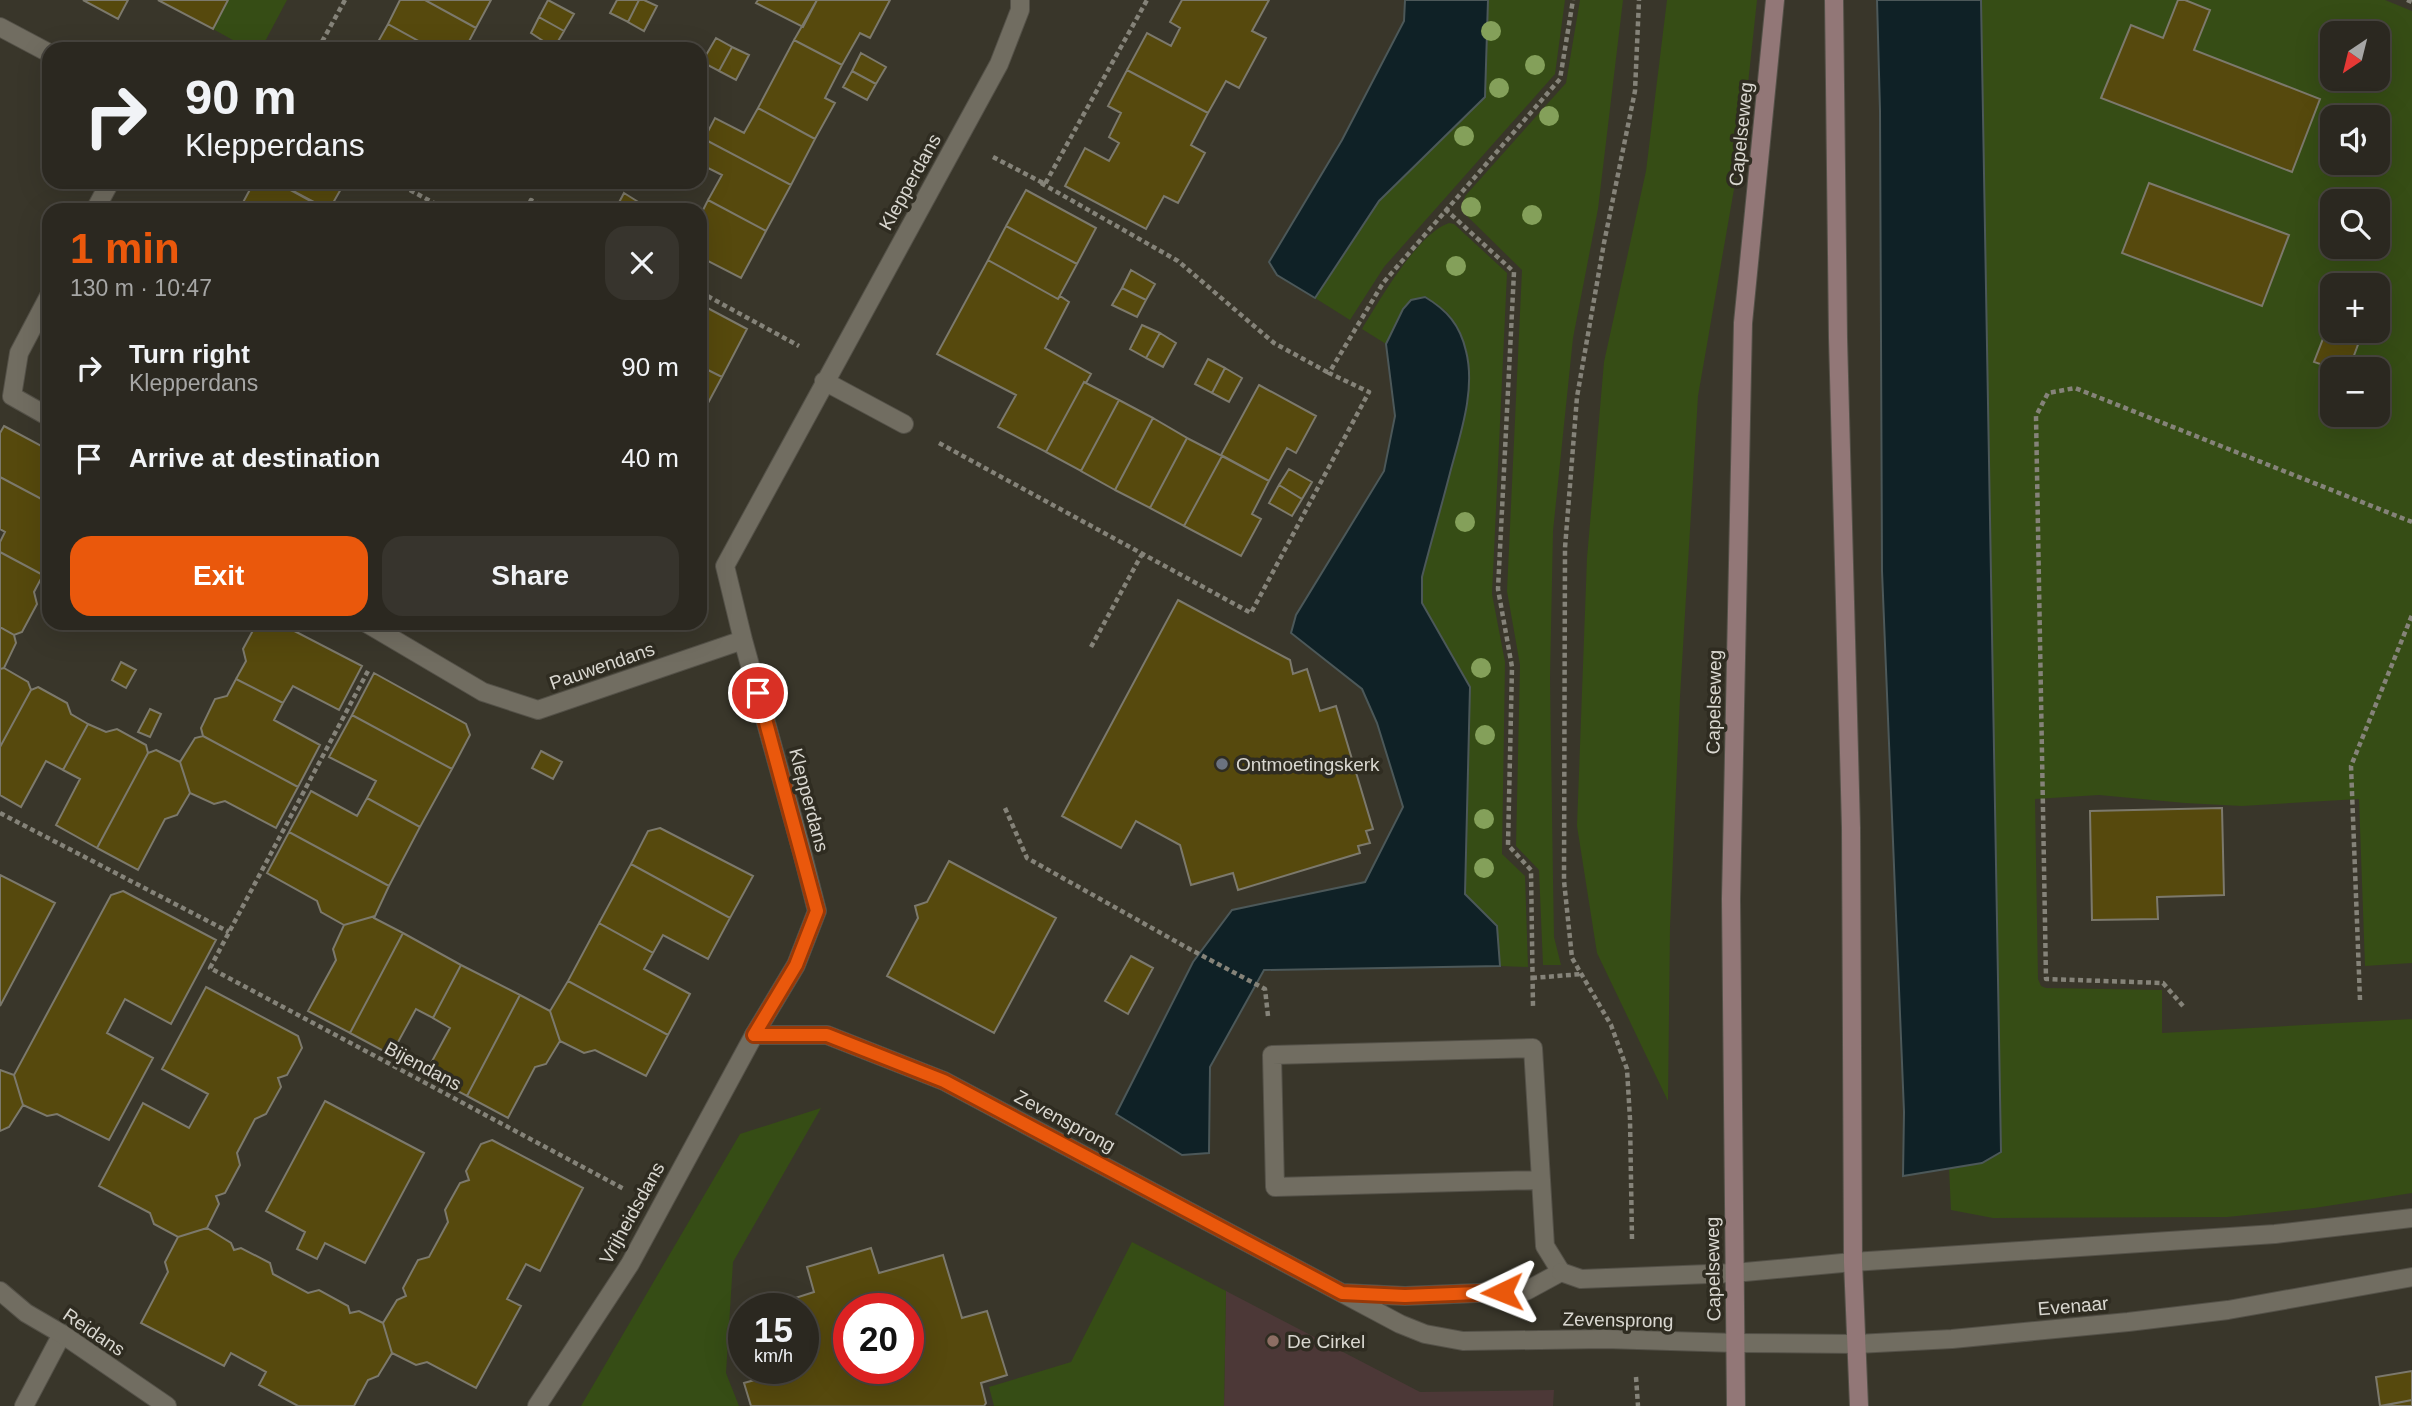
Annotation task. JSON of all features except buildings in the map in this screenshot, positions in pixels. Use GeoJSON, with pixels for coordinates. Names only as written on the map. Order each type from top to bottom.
{"type":"FeatureCollection","features":[{"type":"Feature","properties":{"kind":"main road","name":"Capelseweg"},"geometry":{"type":"LineString","coordinates":[[1736,1406],[1731,899],[1743,323],[1775,0]]}},
{"type":"Feature","properties":{"kind":"main road"},"geometry":{"type":"LineString","coordinates":[[1834,0],[1838,338],[1851,828],[1853,1262],[1859,1406]]}},
{"type":"Feature","properties":{"kind":"street","name":"Klepperdans"},"geometry":{"type":"LineString","coordinates":[[754,1035],[796,965],[817,911],[725,566],[999,64],[1020,10],[1020,0]]}},
{"type":"Feature","properties":{"kind":"street"},"geometry":{"type":"LineString","coordinates":[[0,27],[42,49]]}},
{"type":"Feature","properties":{"kind":"street"},"geometry":{"type":"LineString","coordinates":[[42,309],[19,353],[12,396],[42,413]]}},
{"type":"Feature","properties":{"kind":"street"},"geometry":{"type":"LineString","coordinates":[[824,381],[904,424]]}},
{"type":"Feature","properties":{"kind":"street","name":"Pauwendans"},"geometry":{"type":"LineString","coordinates":[[379,630],[483,692],[538,710],[743,640]]}},
{"type":"Feature","properties":{"kind":"street","name":"Vrijheidsdans"},"geometry":{"type":"LineString","coordinates":[[537,1406],[629,1264],[754,1035]]}},
{"type":"Feature","properties":{"kind":"street","name":"Zevensprong"},"geometry":{"type":"LineString","coordinates":[[754,1035],[827,1035],[944,1081],[1400,1324],[1425,1334],[1463,1341],[1634,1340],[1736,1343]]}},
{"type":"Feature","properties":{"kind":"street"},"geometry":{"type":"LineString","coordinates":[[1540,1180],[1275,1187],[1272,1055],[1533,1048],[1545,1246],[1562,1272],[1581,1279],[1734,1273],[1853,1262],[2275,1234],[2412,1218]]}},
{"type":"Feature","properties":{"kind":"street","name":"Zevensprong"},"geometry":{"type":"LineString","coordinates":[[1342,1293],[1405,1296],[1526,1291],[1562,1272]]}},
{"type":"Feature","properties":{"kind":"street","name":"Evenaar"},"geometry":{"type":"LineString","coordinates":[[1736,1343],[1857,1344],[1952,1339],[2129,1322],[2228,1310],[2412,1277]]}},
{"type":"Feature","properties":{"kind":"street","name":"Reidans"},"geometry":{"type":"LineString","coordinates":[[0,1291],[26,1313],[62,1334],[167,1406]]}},
{"type":"Feature","properties":{"kind":"street"},"geometry":{"type":"LineString","coordinates":[[24,1406],[62,1334]]}},
{"type":"Feature","properties":{"kind":"path"},"geometry":{"type":"LineString","coordinates":[[322,42],[345,0]]}},
{"type":"Feature","properties":{"kind":"path"},"geometry":{"type":"LineString","coordinates":[[1041,183],[1045,184],[1147,0]]}},
{"type":"Feature","properties":{"kind":"path"},"geometry":{"type":"LineString","coordinates":[[1329,373],[1382,283],[1560,79],[1573,0]]}},
{"type":"Feature","properties":{"kind":"path"},"geometry":{"type":"LineString","coordinates":[[1633,1277],[1627,1069],[1611,1025],[1572,958],[1564,881],[1565,548],[1577,397],[1604,243],[1635,91],[1639,0]]}},
{"type":"Feature","properties":{"kind":"path"},"geometry":{"type":"LineString","coordinates":[[2407,0],[2412,2]]}},
{"type":"Feature","properties":{"kind":"path"},"geometry":{"type":"LineString","coordinates":[[904,424],[1251,613],[1369,392],[1274,343],[1178,261],[958,138]]}},
{"type":"Feature","properties":{"kind":"path"},"geometry":{"type":"LineString","coordinates":[[408,189],[434,203]]}},
{"type":"Feature","properties":{"kind":"path"},"geometry":{"type":"LineString","coordinates":[[1445,209],[1514,272],[1498,589],[1512,667],[1508,845],[1531,870],[1533,1048]]}},
{"type":"Feature","properties":{"kind":"path"},"geometry":{"type":"LineString","coordinates":[[707,296],[834,365]]}},
{"type":"Feature","properties":{"kind":"path"},"geometry":{"type":"LineString","coordinates":[[2183,1006],[2163,982],[2046,979],[2036,416],[2048,393],[2075,388],[2412,522]]}},
{"type":"Feature","properties":{"kind":"path"},"geometry":{"type":"LineString","coordinates":[[1091,647],[1142,554]]}},
{"type":"Feature","properties":{"kind":"path"},"geometry":{"type":"LineString","coordinates":[[2360,1000],[2351,766],[2412,615]]}},
{"type":"Feature","properties":{"kind":"path","name":"Bijendans"},"geometry":{"type":"LineString","coordinates":[[387,634],[210,968],[659,1208]]}},
{"type":"Feature","properties":{"kind":"path"},"geometry":{"type":"LineString","coordinates":[[1005,808],[1027,858],[1265,989]]}},
{"type":"Feature","properties":{"kind":"path"},"geometry":{"type":"LineString","coordinates":[[0,813],[229,932]]}},
{"type":"Feature","properties":{"kind":"path"},"geometry":{"type":"LineString","coordinates":[[1532,978],[1582,974]]}},
{"type":"Feature","properties":{"kind":"path"},"geometry":{"type":"LineString","coordinates":[[1634,1340],[1638,1406]]}},
{"type":"Feature","properties":{"kind":"shaded area","name":"De Cirkel"},"geometry":{"type":"Polygon","coordinates":[[[1226,1291],[1420,1392],[1554,1390],[1553,1406],[1224,1406],[1226,1291]]]}},
{"type":"Feature","properties":{"kind":"green space"},"geometry":{"type":"Polygon","coordinates":[[[228,0],[287,0],[265,42],[236,42],[213,29],[228,0]]]}},
{"type":"Feature","properties":{"kind":"green space"},"geometry":{"type":"Polygon","coordinates":[[[1488,0],[1565,0],[1555,74],[1384,267],[1350,320],[1315,298],[1379,201],[1485,97],[1488,0]]]}},
{"type":"Feature","properties":{"kind":"green space"},"geometry":{"type":"Polygon","coordinates":[[[1580,0],[1623,0],[1598,209],[1573,338],[1553,531],[1550,678],[1554,937],[1561,965],[1543,965],[1539,870],[1516,846],[1520,665],[1507,591],[1522,270],[1467,216],[1463,206],[1466,195],[1566,83],[1580,0]]]}},
{"type":"Feature","properties":{"kind":"green space"},"geometry":{"type":"Polygon","coordinates":[[[1667,0],[1757,0],[1741,149],[1698,396],[1680,697],[1670,927],[1668,1101],[1597,953],[1577,826],[1587,558],[1604,362],[1646,171],[1667,0]]]}},
{"type":"Feature","properties":{"kind":"green space"},"geometry":{"type":"Polygon","coordinates":[[[1981,0],[2385,0],[2412,11],[2412,963],[2365,966],[2359,799],[2242,806],[2099,795],[2035,799],[2038,979],[2041,986],[2046,988],[2162,990],[2162,1033],[2412,1019],[2412,1193],[2314,1208],[2227,1217],[1993,1218],[1951,1210],[1949,1168],[1982,1163],[2001,1152],[1981,0]]]}},
{"type":"Feature","properties":{"kind":"green space"},"geometry":{"type":"Polygon","coordinates":[[[1449,223],[1454,224],[1507,273],[1492,594],[1505,662],[1502,854],[1525,876],[1528,967],[1500,966],[1497,926],[1465,894],[1470,687],[1422,603],[1422,577],[1453,320],[1446,311],[1425,297],[1410,300],[1386,344],[1362,329],[1412,254],[1437,229],[1449,223]]]}},
{"type":"Feature","properties":{"kind":"green space"},"geometry":{"type":"Polygon","coordinates":[[[821,1108],[733,1262],[731,1293],[728,1293],[726,1373],[728,1384],[739,1406],[581,1406],[740,1134],[821,1108]]]}},
{"type":"Feature","properties":{"kind":"green space"},"geometry":{"type":"Polygon","coordinates":[[[1132,1242],[1226,1291],[1224,1406],[994,1406],[989,1387],[1071,1362],[1132,1242]]]}},
{"type":"Feature","properties":{"kind":"water"},"geometry":{"type":"Polygon","coordinates":[[[1405,0],[1488,0],[1485,97],[1379,201],[1315,298],[1277,275],[1269,262],[1342,140],[1404,21],[1405,0]]]}},
{"type":"Feature","properties":{"kind":"water"},"geometry":{"type":"Polygon","coordinates":[[[1877,0],[1981,0],[2001,1152],[1982,1163],[1903,1176],[1904,1112],[1882,571],[1877,0]]]}},
{"type":"Feature","properties":{"kind":"water"},"geometry":{"type":"Polygon","coordinates":[[[1425,297],[1446,313],[1460,333],[1469,366],[1469,381],[1462,428],[1422,577],[1422,603],[1470,687],[1465,894],[1497,926],[1500,966],[1264,970],[1210,1067],[1209,1153],[1182,1155],[1116,1114],[1193,962],[1232,910],[1365,882],[1403,807],[1377,723],[1362,689],[1291,633],[1296,615],[1384,471],[1395,416],[1386,344],[1403,309],[1411,300],[1425,297]]]}},
{"type":"Feature","properties":{"kind":"place","name":"Ontmoetingskerk"},"geometry":{"type":"Point","coordinates":[1222,764]}},
{"type":"Feature","properties":{"kind":"place","name":"De Cirkel"},"geometry":{"type":"Point","coordinates":[1273,1341]}},
{"type":"Feature","properties":{"kind":"route"},"geometry":{"type":"LineString","coordinates":[[758,693],[817,911],[796,965],[754,1035],[827,1035],[944,1081],[1342,1293],[1405,1296],[1502,1292]]}}]}
